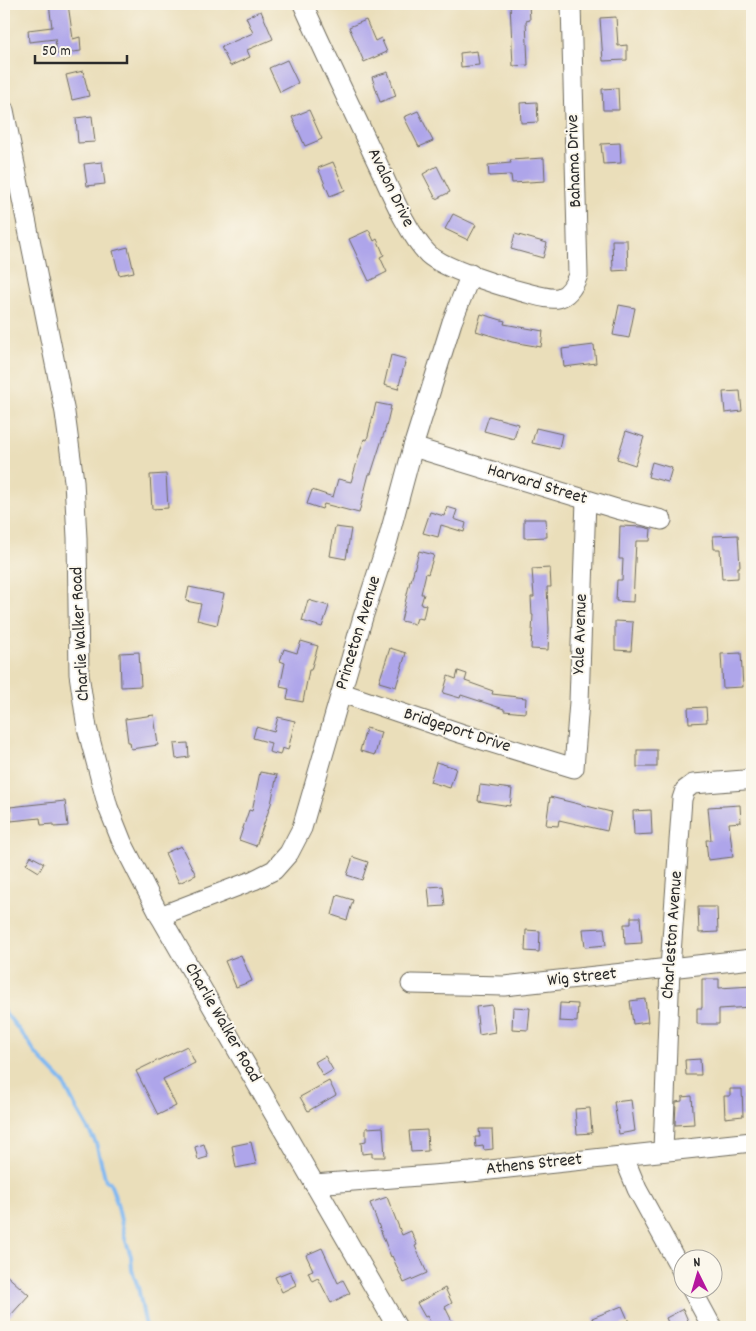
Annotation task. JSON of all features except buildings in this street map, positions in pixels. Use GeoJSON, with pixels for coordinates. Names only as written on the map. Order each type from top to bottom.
{"type":"FeatureCollection","features":[{"type":"Feature","properties":{"kind":"street","name":"Avalon Drive"},"geometry":{"type":"LineString","coordinates":[[303,4],[414,236],[429,255],[449,266],[471,274],[548,298]]}},
{"type":"Feature","properties":{"kind":"street","name":"Bahama Drive"},"geometry":{"type":"LineString","coordinates":[[548,298],[558,299],[568,294],[574,286],[578,275],[571,4]]}},
{"type":"Feature","properties":{"kind":"street","name":"Charlie Walker Road"},"geometry":{"type":"LineString","coordinates":[[4,110],[65,413],[74,481],[77,538],[79,674],[87,728],[97,771],[115,824],[160,916],[397,1327]]}},
{"type":"Feature","properties":{"kind":"street","name":"Princeton Avenue"},"geometry":{"type":"LineString","coordinates":[[160,916],[254,880],[274,870],[289,853],[302,828],[452,322],[471,274]]}},
{"type":"Feature","properties":{"kind":"street","name":"Harvard Street"},"geometry":{"type":"LineString","coordinates":[[414,447],[586,500],[662,520]]}},
{"type":"Feature","properties":{"kind":"street","name":"Yale Avenue"},"geometry":{"type":"LineString","coordinates":[[574,768],[579,702],[586,500]]}},
{"type":"Feature","properties":{"kind":"street","name":"Bridgeport Drive"},"geometry":{"type":"LineString","coordinates":[[342,693],[460,733],[574,768]]}},
{"type":"Feature","properties":{"kind":"street","name":"Charleston Avenue"},"geometry":{"type":"LineString","coordinates":[[663,1151],[670,968],[682,799],[685,790],[693,784],[744,780],[752,777]]}},
{"type":"Feature","properties":{"kind":"street","name":"Wig Street"},"geometry":{"type":"LineString","coordinates":[[411,984],[504,986],[752,959]]}},
{"type":"Feature","properties":{"kind":"street","name":"Athens Street"},"geometry":{"type":"LineString","coordinates":[[314,1184],[471,1172],[752,1142]]}},
{"type":"Feature","properties":{"kind":"street"},"geometry":{"type":"LineString","coordinates":[[624,1155],[637,1189],[674,1257]]}},
{"type":"Feature","properties":{"kind":"street"},"geometry":{"type":"LineString","coordinates":[[696,1298],[712,1327]]}},
{"type":"Feature","properties":{"kind":"waterway"},"geometry":{"type":"LineString","coordinates":[[4,1011],[35,1053],[63,1082],[96,1143],[106,1181],[110,1182],[117,1203],[131,1256],[132,1270],[138,1287],[146,1327]]}}]}
